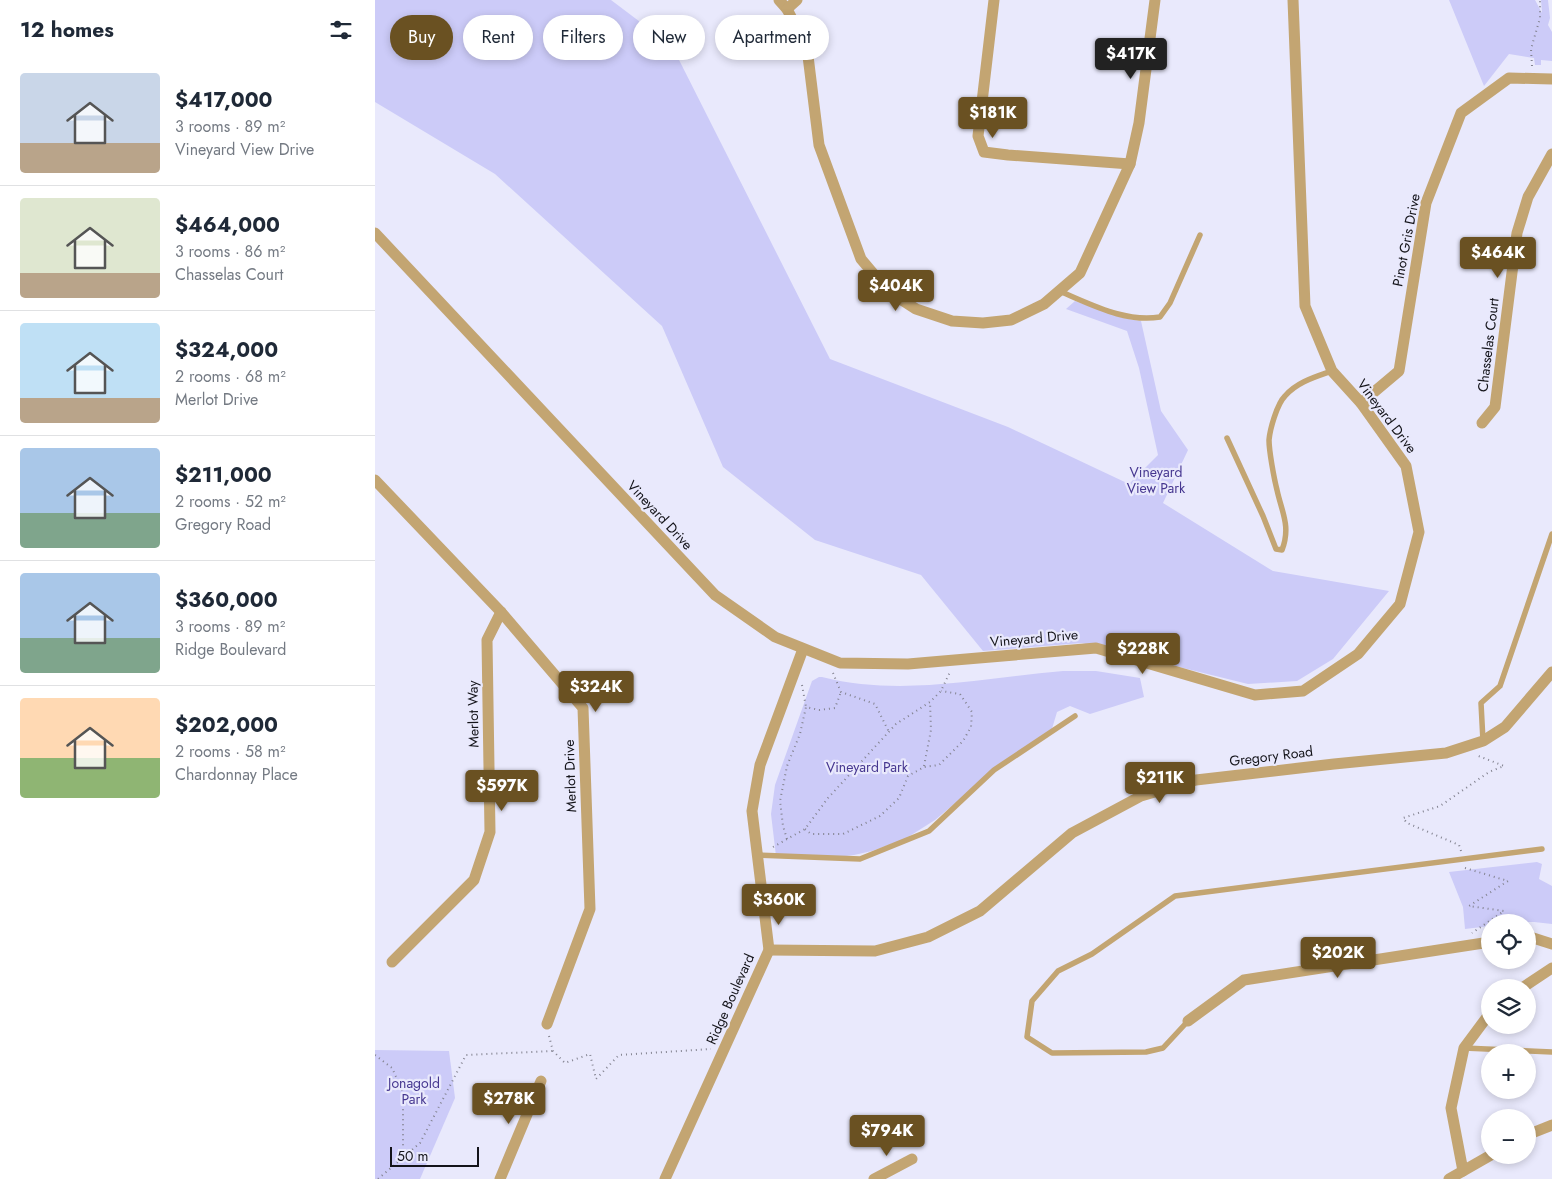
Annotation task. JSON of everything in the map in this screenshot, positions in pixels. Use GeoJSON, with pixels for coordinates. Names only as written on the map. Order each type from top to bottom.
{"type":"FeatureCollection","features":[{"type":"Feature","properties":{"kind":"street"},"geometry":{"type":"LineString","coordinates":[[779,0],[787,9],[807,48],[819,145],[861,259],[888,292],[916,309],[952,321],[983,323],[1011,320],[1044,304],[1080,272],[1130,164],[1139,123],[1155,0]]}},
{"type":"Feature","properties":{"kind":"street"},"geometry":{"type":"LineString","coordinates":[[787,9],[797,0]]}},
{"type":"Feature","properties":{"kind":"street"},"geometry":{"type":"LineString","coordinates":[[995,0],[978,136],[985,152],[1130,164]]}},
{"type":"Feature","properties":{"kind":"street","name":"Vineyard Drive"},"geometry":{"type":"LineString","coordinates":[[375,233],[715,595],[775,637],[839,663],[908,664],[1096,648],[1255,695],[1303,691],[1358,654],[1400,604],[1419,532],[1406,466],[1361,403],[1332,371],[1305,306],[1293,0]]}},
{"type":"Feature","properties":{"kind":"street","name":"Pinot Gris Drive"},"geometry":{"type":"LineString","coordinates":[[1361,403],[1399,370],[1426,203],[1461,113],[1509,78],[1552,79]]}},
{"type":"Feature","properties":{"kind":"street","name":"Chasselas Court"},"geometry":{"type":"LineString","coordinates":[[1482,423],[1495,407],[1517,233],[1528,197],[1552,154]]}},
{"type":"Feature","properties":{"kind":"street","name":"Merlot Drive"},"geometry":{"type":"LineString","coordinates":[[375,480],[501,612],[583,708],[589,908],[547,1024]]}},
{"type":"Feature","properties":{"kind":"street","name":"Merlot Way"},"geometry":{"type":"LineString","coordinates":[[392,962],[474,880],[489,832],[487,640],[501,612]]}},
{"type":"Feature","properties":{"kind":"street","name":"Ridge Boulevard"},"geometry":{"type":"LineString","coordinates":[[665,1179],[769,950],[752,811],[759,766],[803,649]]}},
{"type":"Feature","properties":{"kind":"street","name":"Gregory Road"},"geometry":{"type":"LineString","coordinates":[[769,950],[875,951],[928,937],[980,911],[1072,833],[1141,796],[1188,782],[1334,764],[1446,753],[1469,746],[1483,741],[1505,727],[1552,672]]}},
{"type":"Feature","properties":{"kind":"street"},"geometry":{"type":"LineString","coordinates":[[1536,939],[1552,944]]}},
{"type":"Feature","properties":{"kind":"street"},"geometry":{"type":"LineString","coordinates":[[1188,1021],[1244,980],[1481,943]]}},
{"type":"Feature","properties":{"kind":"street"},"geometry":{"type":"LineString","coordinates":[[1536,979],[1552,968]]}},
{"type":"Feature","properties":{"kind":"street"},"geometry":{"type":"LineString","coordinates":[[1463,1171],[1451,1108],[1464,1048],[1481,1026]]}},
{"type":"Feature","properties":{"kind":"street"},"geometry":{"type":"LineString","coordinates":[[500,1179],[541,1081]]}},
{"type":"Feature","properties":{"kind":"street"},"geometry":{"type":"LineString","coordinates":[[1536,1131],[1552,1125]]}},
{"type":"Feature","properties":{"kind":"street"},"geometry":{"type":"LineString","coordinates":[[874,1179],[912,1159]]}},
{"type":"Feature","properties":{"kind":"street"},"geometry":{"type":"LineString","coordinates":[[1449,1179],[1481,1161]]}},
{"type":"Feature","properties":{"kind":"lane"},"geometry":{"type":"LineString","coordinates":[[1059,291],[1124,316],[1145,319],[1160,317],[1170,303],[1200,236]]}},
{"type":"Feature","properties":{"kind":"lane"},"geometry":{"type":"LineString","coordinates":[[1227,438],[1276,549],[1282,550],[1287,536],[1276,488],[1269,440],[1274,418],[1283,397],[1305,380],[1332,371]]}},
{"type":"Feature","properties":{"kind":"lane"},"geometry":{"type":"LineString","coordinates":[[1483,741],[1481,703],[1500,686],[1552,534]]}},
{"type":"Feature","properties":{"kind":"lane"},"geometry":{"type":"LineString","coordinates":[[758,855],[860,858],[929,831],[995,770],[1075,716]]}},
{"type":"Feature","properties":{"kind":"lane"},"geometry":{"type":"LineString","coordinates":[[1188,1021],[1163,1048],[1146,1052],[1052,1053],[1027,1037],[1032,1001],[1057,971],[1092,954],[1175,896],[1542,849]]}},
{"type":"Feature","properties":{"kind":"lane"},"geometry":{"type":"LineString","coordinates":[[1464,1048],[1552,1052]]}},
{"type":"Feature","properties":{"kind":"path"},"geometry":{"type":"LineString","coordinates":[[1533,78],[1531,49],[1540,18],[1540,0]]}},
{"type":"Feature","properties":{"kind":"path"},"geometry":{"type":"LineString","coordinates":[[830,659],[833,675],[841,692],[875,704],[889,732]]}},
{"type":"Feature","properties":{"kind":"path"},"geometry":{"type":"LineString","coordinates":[[758,855],[805,829],[829,798],[889,732],[897,724],[930,702],[941,691],[956,660]]}},
{"type":"Feature","properties":{"kind":"path"},"geometry":{"type":"LineString","coordinates":[[805,829],[811,834],[843,834],[880,816],[899,798],[908,776],[924,767],[939,765],[963,741],[971,727],[972,712],[960,694],[941,691]]}},
{"type":"Feature","properties":{"kind":"path"},"geometry":{"type":"LineString","coordinates":[[787,839],[783,826],[780,801],[787,766],[800,734],[806,707],[819,710],[835,708],[841,692]]}},
{"type":"Feature","properties":{"kind":"path"},"geometry":{"type":"LineString","coordinates":[[924,767],[931,730],[930,702]]}},
{"type":"Feature","properties":{"kind":"path"},"geometry":{"type":"LineString","coordinates":[[1468,945],[1467,936],[1504,912],[1469,906],[1508,881],[1465,868],[1459,845],[1407,823],[1403,818],[1440,806],[1489,772],[1503,766],[1475,755],[1469,746]]}},
{"type":"Feature","properties":{"kind":"path"},"geometry":{"type":"LineString","coordinates":[[547,1024],[553,1051],[565,1063],[590,1054],[596,1079],[619,1055],[725,1048]]}},
{"type":"Feature","properties":{"kind":"path"},"geometry":{"type":"LineString","coordinates":[[377,1179],[420,1143],[467,1055],[553,1051]]}},
{"type":"Feature","properties":{"kind":"path"},"geometry":{"type":"LineString","coordinates":[[375,1055],[392,1068],[403,1092],[403,1157]]}},
{"type":"Feature","properties":{"kind":"green space","name":"Vineyard View Park"},"geometry":{"type":"Polygon","coordinates":[[[375,0],[611,0],[633,17],[633,60],[679,60],[830,359],[1008,427],[1129,484],[1158,455],[1139,368],[1127,331],[1066,309],[1075,301],[1123,318],[1141,321],[1161,411],[1188,450],[1163,503],[1273,571],[1389,591],[1333,659],[1297,681],[1248,684],[1082,643],[983,651],[921,575],[815,540],[723,467],[662,326],[495,174],[375,102],[375,0]]]}},
{"type":"Feature","properties":{"kind":"green space"},"geometry":{"type":"Polygon","coordinates":[[[1449,0],[1535,0],[1542,13],[1541,0],[1548,0],[1550,18],[1548,25],[1552,32],[1552,61],[1541,60],[1541,65],[1535,65],[1534,58],[1509,54],[1484,86],[1449,0]]]}},
{"type":"Feature","properties":{"kind":"green space","name":"Vineyard Park"},"geometry":{"type":"Polygon","coordinates":[[[1063,671],[1096,671],[1140,678],[1144,697],[1090,714],[1070,706],[1057,712],[1051,732],[990,774],[935,820],[905,839],[872,851],[854,855],[838,857],[776,856],[771,814],[775,785],[812,681],[822,677],[852,683],[912,686],[1063,671]]]}},
{"type":"Feature","properties":{"kind":"green space"},"geometry":{"type":"Polygon","coordinates":[[[1537,862],[1542,864],[1539,879],[1552,886],[1552,924],[1536,922],[1536,914],[1481,914],[1481,927],[1465,929],[1463,907],[1449,872],[1537,862]]]}},
{"type":"Feature","properties":{"kind":"green space","name":"Jonagold Park"},"geometry":{"type":"Polygon","coordinates":[[[375,1050],[449,1051],[455,1098],[420,1179],[375,1179],[375,1050]]]}}]}
